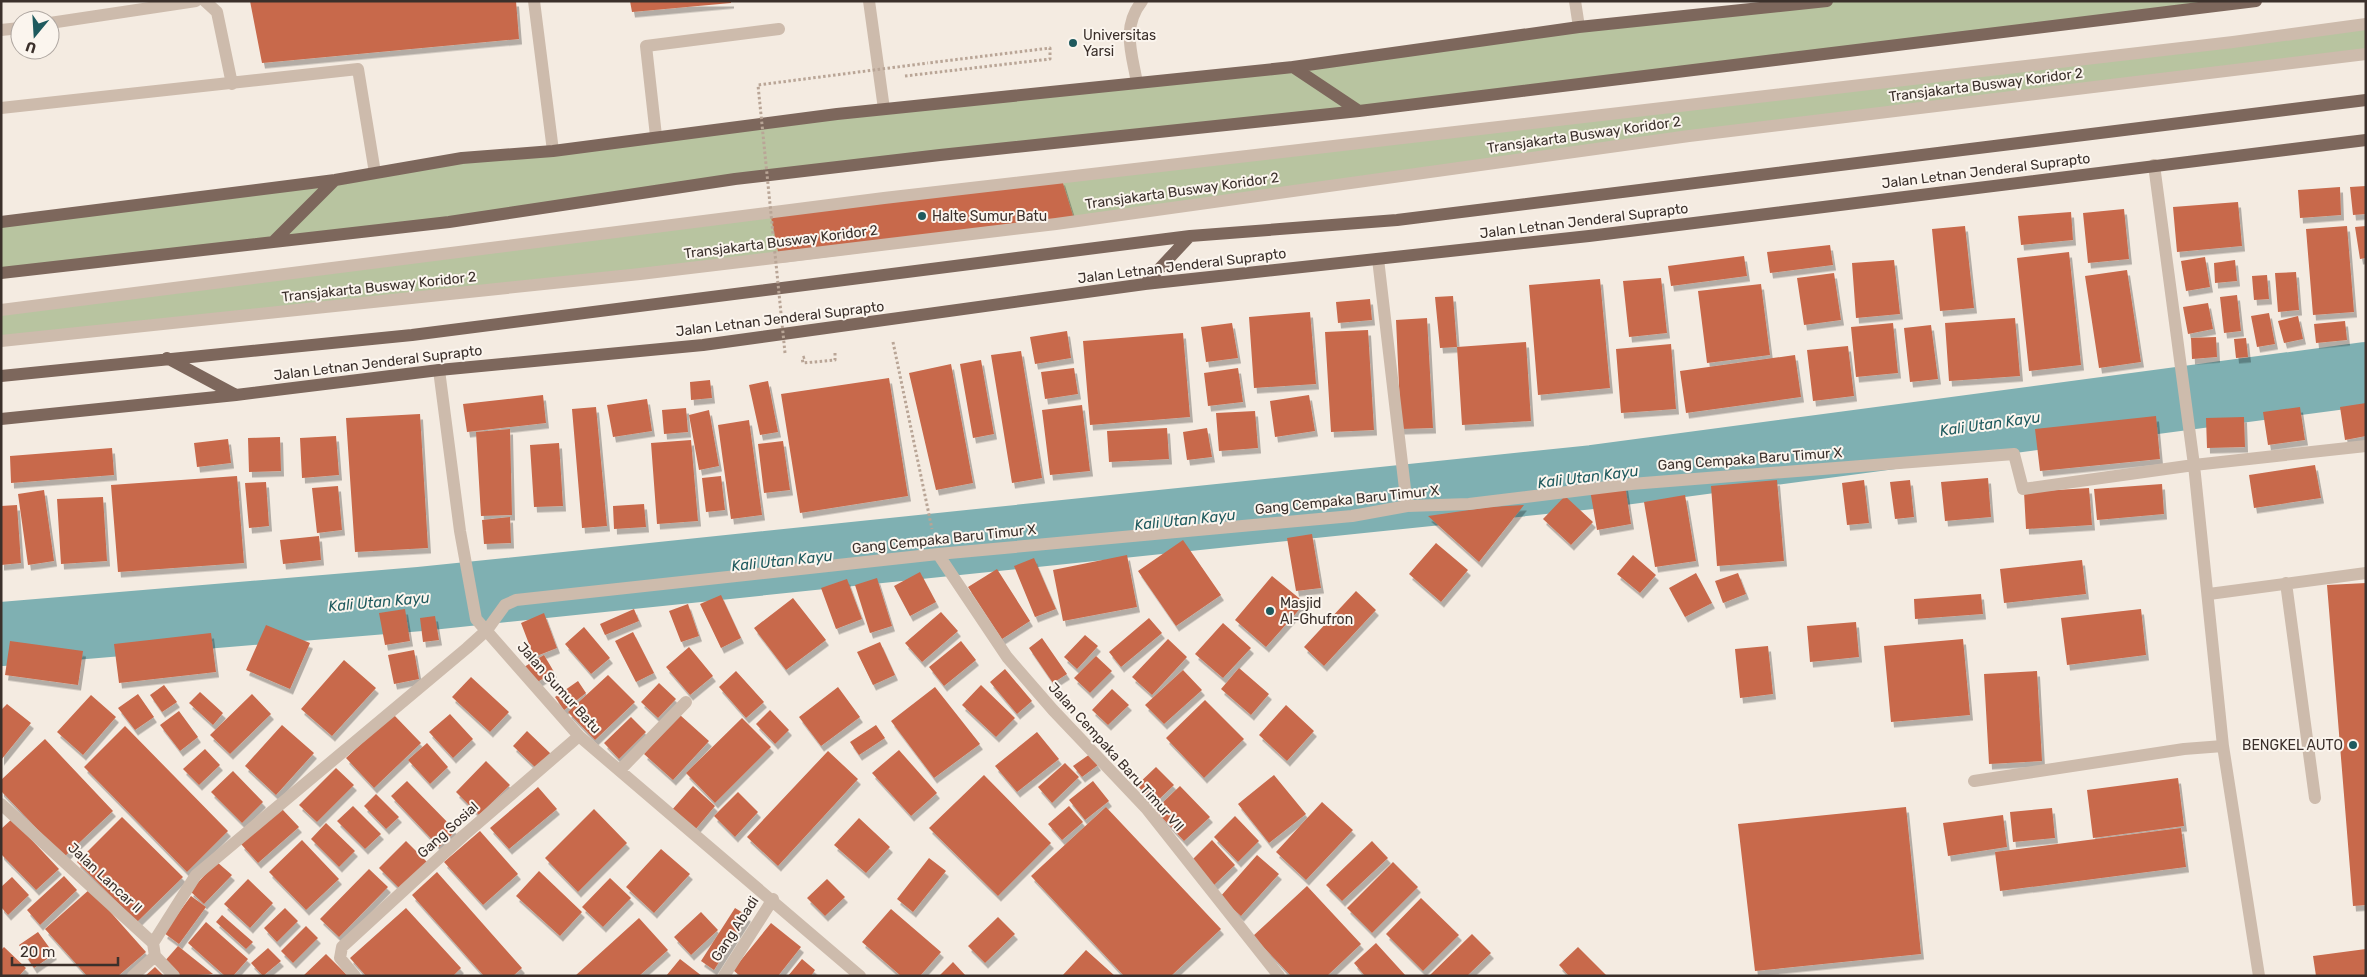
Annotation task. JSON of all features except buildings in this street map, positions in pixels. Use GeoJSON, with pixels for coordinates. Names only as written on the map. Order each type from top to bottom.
{"type":"FeatureCollection","features":[{"type":"Feature","properties":{"kind":"main road"},"geometry":{"type":"LineString","coordinates":[[1,222],[335,180],[462,158],[553,151],[656,136],[884,109],[1292,67],[1579,27],[1827,1]]}},
{"type":"Feature","properties":{"kind":"main road"},"geometry":{"type":"LineString","coordinates":[[1,273],[449,222],[735,180],[940,155],[1359,111],[2256,1]]}},
{"type":"Feature","properties":{"kind":"main road"},"geometry":{"type":"LineString","coordinates":[[1292,67],[1359,111]]}},
{"type":"Feature","properties":{"kind":"main road","name":"Jalan Letnan Jenderal Suprapto"},"geometry":{"type":"LineString","coordinates":[[1,376],[412,335],[1190,236],[1397,220],[2366,100]]}},
{"type":"Feature","properties":{"kind":"main road","name":"Jalan Letnan Jenderal Suprapto"},"geometry":{"type":"LineString","coordinates":[[1,419],[236,396],[439,370],[703,345],[1145,284],[1589,236],[2366,140]]}},
{"type":"Feature","properties":{"kind":"main road"},"geometry":{"type":"LineString","coordinates":[[273,242],[335,180]]}},
{"type":"Feature","properties":{"kind":"main road"},"geometry":{"type":"LineString","coordinates":[[1145,284],[1190,236]]}},
{"type":"Feature","properties":{"kind":"main road"},"geometry":{"type":"LineString","coordinates":[[167,358],[236,396]]}},
{"type":"Feature","properties":{"kind":"street"},"geometry":{"type":"LineString","coordinates":[[60,21],[196,1]]}},
{"type":"Feature","properties":{"kind":"street"},"geometry":{"type":"LineString","coordinates":[[205,1],[217,12],[232,84]]}},
{"type":"Feature","properties":{"kind":"street"},"geometry":{"type":"LineString","coordinates":[[534,1],[553,151]]}},
{"type":"Feature","properties":{"kind":"street"},"geometry":{"type":"LineString","coordinates":[[869,1],[884,109]]}},
{"type":"Feature","properties":{"kind":"street"},"geometry":{"type":"LineString","coordinates":[[1137,83],[1128,32],[1131,18],[1142,1]]}},
{"type":"Feature","properties":{"kind":"street"},"geometry":{"type":"LineString","coordinates":[[1575,1],[1579,27]]}},
{"type":"Feature","properties":{"kind":"street","name":"Transjakarta Busway Koridor 2"},"geometry":{"type":"LineString","coordinates":[[1,310],[884,198],[2232,42],[2366,24]]}},
{"type":"Feature","properties":{"kind":"street"},"geometry":{"type":"LineString","coordinates":[[656,136],[646,46],[779,29]]}},
{"type":"Feature","properties":{"kind":"street","name":"Transjakarta Busway Koridor 2"},"geometry":{"type":"LineString","coordinates":[[1,341],[640,274],[1056,224],[1689,136],[2366,54]]}},
{"type":"Feature","properties":{"kind":"street"},"geometry":{"type":"LineString","coordinates":[[1,108],[358,69],[375,173]]}},
{"type":"Feature","properties":{"kind":"street"},"geometry":{"type":"LineString","coordinates":[[2154,165],[2194,465],[2224,746],[2259,976]]}},
{"type":"Feature","properties":{"kind":"street"},"geometry":{"type":"LineString","coordinates":[[1378,259],[1407,504]]}},
{"type":"Feature","properties":{"kind":"street","name":"Jalan Sumur Batu"},"geometry":{"type":"LineString","coordinates":[[439,370],[460,532],[474,613],[579,736],[773,899],[860,976]]}},
{"type":"Feature","properties":{"kind":"street"},"geometry":{"type":"LineString","coordinates":[[2194,465],[2366,446]]}},
{"type":"Feature","properties":{"kind":"street","name":"Gang Cempaka Baru Timur X"},"geometry":{"type":"LineString","coordinates":[[133,976],[154,949],[196,875],[487,630],[505,605],[516,600],[938,554],[1352,516],[1407,504],[1469,504],[1630,484],[2014,454],[2023,489],[2194,465]]}},
{"type":"Feature","properties":{"kind":"street","name":"Jalan Cempaka Baru Timur VII"},"geometry":{"type":"LineString","coordinates":[[938,554],[1007,657],[1053,710],[1146,808],[1279,976]]}},
{"type":"Feature","properties":{"kind":"street"},"geometry":{"type":"LineString","coordinates":[[2209,594],[2366,573]]}},
{"type":"Feature","properties":{"kind":"street"},"geometry":{"type":"LineString","coordinates":[[2286,583],[2316,798]]}},
{"type":"Feature","properties":{"kind":"street"},"geometry":{"type":"LineString","coordinates":[[620,770],[686,702]]}},
{"type":"Feature","properties":{"kind":"street","name":"Gang Sosial"},"geometry":{"type":"LineString","coordinates":[[355,976],[340,958],[340,950],[463,836],[579,736]]}},
{"type":"Feature","properties":{"kind":"street"},"geometry":{"type":"LineString","coordinates":[[1974,781],[2184,749],[2224,746]]}},
{"type":"Feature","properties":{"kind":"street","name":"Jalan Lancar II"},"geometry":{"type":"LineString","coordinates":[[3,808],[154,949],[174,976]]}},
{"type":"Feature","properties":{"kind":"street","name":"Gang Abadi"},"geometry":{"type":"LineString","coordinates":[[724,976],[773,899]]}},
{"type":"Feature","properties":{"kind":"path"},"geometry":{"type":"LineString","coordinates":[[785,353],[758,85],[1050,48],[1050,59],[927,74]]}},
{"type":"Feature","properties":{"kind":"path"},"geometry":{"type":"LineString","coordinates":[[888,320],[932,530]]}},
{"type":"Feature","properties":{"kind":"path"},"geometry":{"type":"LineString","coordinates":[[810,357],[802,358],[803,363],[835,360]]}},
{"type":"Feature","properties":{"kind":"green space"},"geometry":{"type":"Polygon","coordinates":[[[1827,1],[2256,1],[1,271],[1,223],[462,158],[1827,1]]]}},
{"type":"Feature","properties":{"kind":"green space"},"geometry":{"type":"Polygon","coordinates":[[[2366,23],[2366,55],[2146,81],[1074,222],[1061,178],[2366,23]]]}},
{"type":"Feature","properties":{"kind":"green space"},"geometry":{"type":"Polygon","coordinates":[[[771,212],[779,257],[1,341],[1,310],[771,212]]]}},
{"type":"Feature","properties":{"kind":"waterway","name":"Kali Utan Kayu"},"geometry":{"type":"LineString","coordinates":[[1,634],[420,599],[1593,477],[2366,374]]}},
{"type":"Feature","properties":{"kind":"place","name":"Universitas Yarsi"},"geometry":{"type":"Point","coordinates":[1073,43]}},
{"type":"Feature","properties":{"kind":"place","name":"Halte Sumur Batu"},"geometry":{"type":"Point","coordinates":[922,216]}},
{"type":"Feature","properties":{"kind":"place","name":"Masjid Al-Ghufron"},"geometry":{"type":"Point","coordinates":[1270,611]}},
{"type":"Feature","properties":{"kind":"place","name":"BENGKEL AUTO"},"geometry":{"type":"Point","coordinates":[2353,745]}}]}
